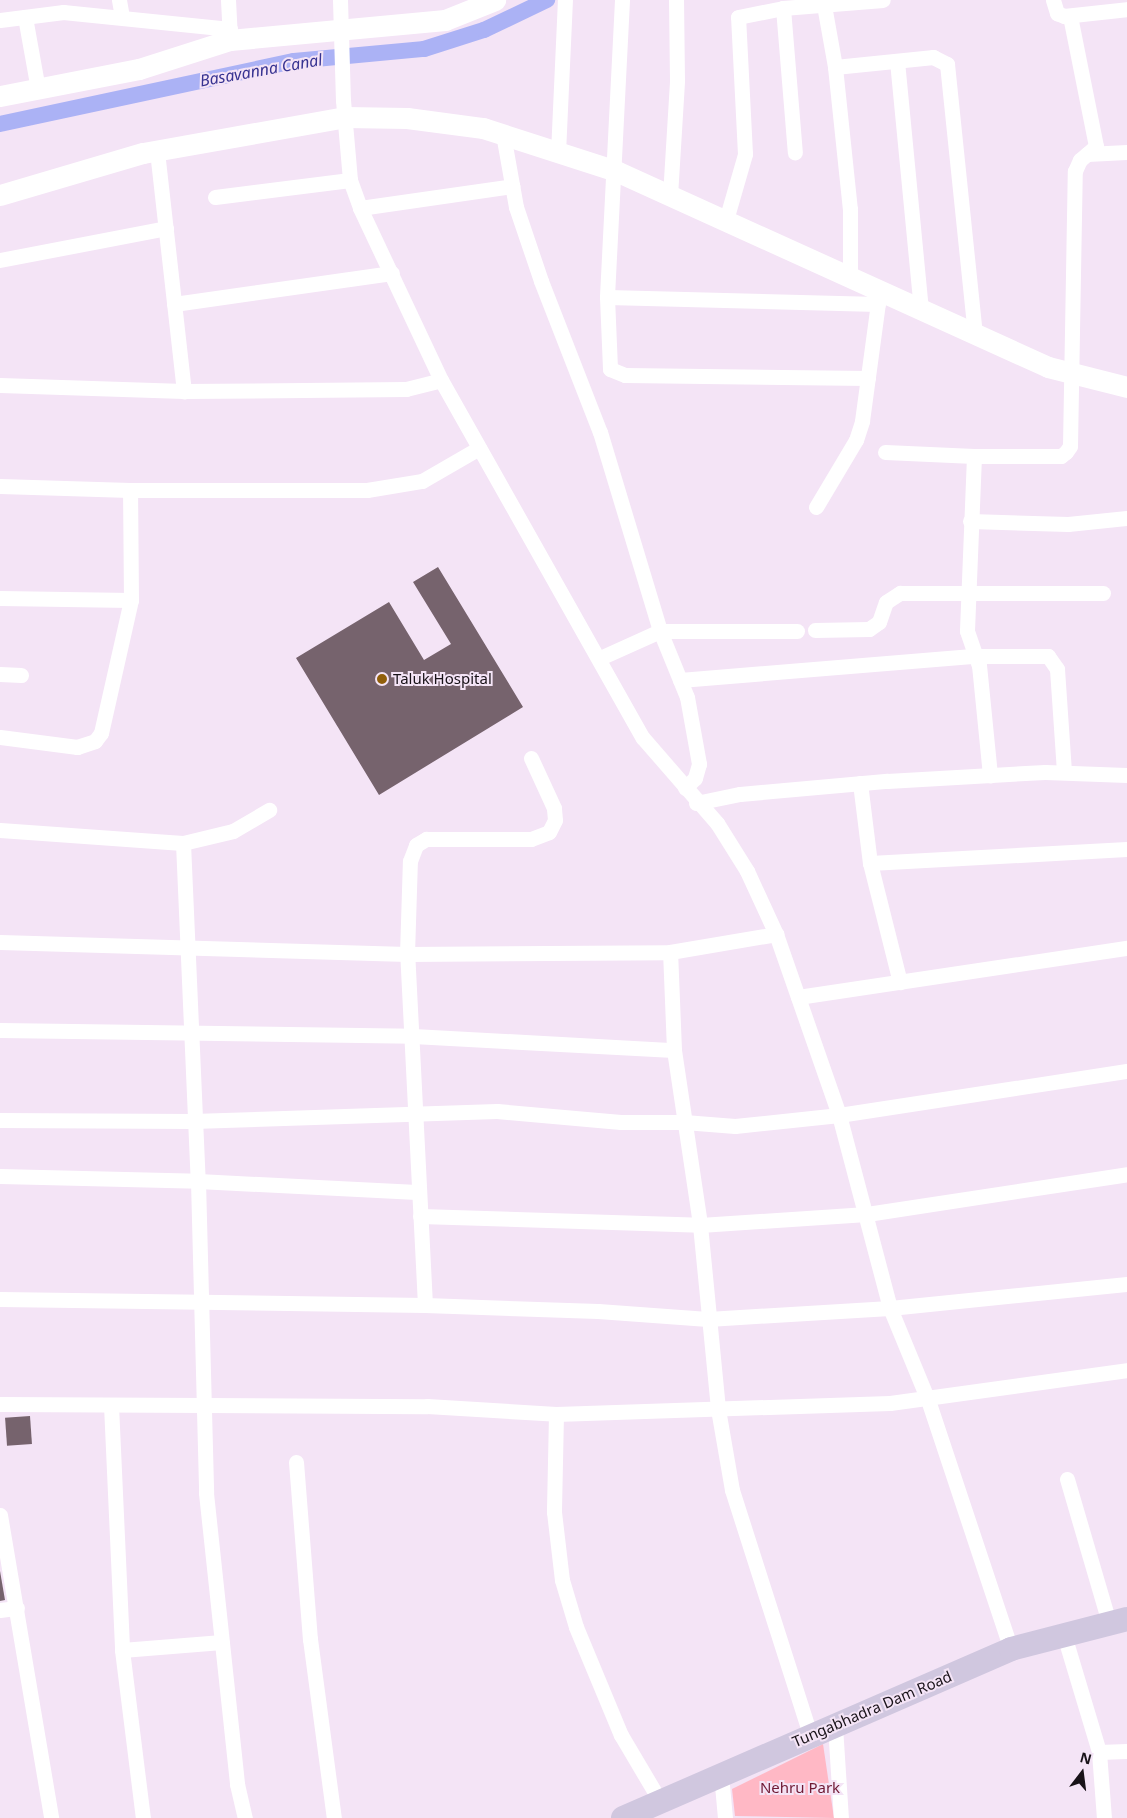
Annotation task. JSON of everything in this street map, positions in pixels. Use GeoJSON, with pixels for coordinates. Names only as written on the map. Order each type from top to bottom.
{"type":"FeatureCollection","features":[{"type":"Feature","properties":{"kind":"main road","name":"Tungabhadra Dam Road"},"geometry":{"type":"LineString","coordinates":[[623,1818],[1011,1649],[1118,1621]]}},
{"type":"Feature","properties":{"kind":"street"},"geometry":{"type":"LineString","coordinates":[[119,0],[122,18]]}},
{"type":"Feature","properties":{"kind":"street"},"geometry":{"type":"LineString","coordinates":[[228,0],[230,35]]}},
{"type":"Feature","properties":{"kind":"street"},"geometry":{"type":"LineString","coordinates":[[340,0],[344,108],[350,180],[360,208],[441,380],[600,658],[643,738],[696,803],[717,823],[747,871],[776,934],[839,1115],[867,1214],[890,1308],[928,1400],[1011,1649]]}},
{"type":"Feature","properties":{"kind":"street"},"geometry":{"type":"LineString","coordinates":[[0,20],[24,17],[61,6],[122,18],[230,35],[341,37],[445,20],[495,0]]}},
{"type":"Feature","properties":{"kind":"street"},"geometry":{"type":"LineString","coordinates":[[558,153],[565,0]]}},
{"type":"Feature","properties":{"kind":"street"},"geometry":{"type":"LineString","coordinates":[[622,0],[616,171],[607,297],[607,350],[610,369],[615,373],[868,378]]}},
{"type":"Feature","properties":{"kind":"street"},"geometry":{"type":"LineString","coordinates":[[670,196],[677,80],[676,0]]}},
{"type":"Feature","properties":{"kind":"street"},"geometry":{"type":"LineString","coordinates":[[726,220],[745,154],[737,20],[745,14],[783,8],[879,0]]}},
{"type":"Feature","properties":{"kind":"street"},"geometry":{"type":"LineString","coordinates":[[1052,0],[1058,13],[1070,16],[1127,9]]}},
{"type":"Feature","properties":{"kind":"street"},"geometry":{"type":"LineString","coordinates":[[824,5],[835,68],[850,209],[850,278]]}},
{"type":"Feature","properties":{"kind":"street"},"geometry":{"type":"LineString","coordinates":[[783,8],[795,153]]}},
{"type":"Feature","properties":{"kind":"street"},"geometry":{"type":"LineString","coordinates":[[885,452],[974,456],[1061,456],[1070,446],[1073,183],[1080,160],[1096,146],[1070,16]]}},
{"type":"Feature","properties":{"kind":"street"},"geometry":{"type":"LineString","coordinates":[[24,17],[38,89]]}},
{"type":"Feature","properties":{"kind":"street"},"geometry":{"type":"LineString","coordinates":[[0,96],[138,69],[230,35]]}},
{"type":"Feature","properties":{"kind":"street"},"geometry":{"type":"LineString","coordinates":[[835,68],[939,57],[947,64],[975,336]]}},
{"type":"Feature","properties":{"kind":"street"},"geometry":{"type":"LineString","coordinates":[[897,61],[921,312]]}},
{"type":"Feature","properties":{"kind":"street"},"geometry":{"type":"LineString","coordinates":[[0,195],[157,151],[344,108],[445,122],[503,134],[616,171],[850,278],[879,298],[921,312],[1070,375],[1127,387]]}},
{"type":"Feature","properties":{"kind":"street"},"geometry":{"type":"LineString","coordinates":[[503,134],[512,186],[540,281],[600,432],[660,631],[688,696],[699,764],[695,778],[685,788]]}},
{"type":"Feature","properties":{"kind":"street"},"geometry":{"type":"LineString","coordinates":[[157,151],[184,391]]}},
{"type":"Feature","properties":{"kind":"street"},"geometry":{"type":"LineString","coordinates":[[1087,154],[1127,152]]}},
{"type":"Feature","properties":{"kind":"street"},"geometry":{"type":"LineString","coordinates":[[215,197],[350,180]]}},
{"type":"Feature","properties":{"kind":"street"},"geometry":{"type":"LineString","coordinates":[[360,208],[512,186]]}},
{"type":"Feature","properties":{"kind":"street"},"geometry":{"type":"LineString","coordinates":[[0,260],[166,228]]}},
{"type":"Feature","properties":{"kind":"street"},"geometry":{"type":"LineString","coordinates":[[174,304],[392,273]]}},
{"type":"Feature","properties":{"kind":"street"},"geometry":{"type":"LineString","coordinates":[[607,297],[879,298]]}},
{"type":"Feature","properties":{"kind":"street"},"geometry":{"type":"LineString","coordinates":[[816,508],[856,440],[868,378],[879,298]]}},
{"type":"Feature","properties":{"kind":"street"},"geometry":{"type":"LineString","coordinates":[[0,385],[184,391],[406,389],[441,380]]}},
{"type":"Feature","properties":{"kind":"street"},"geometry":{"type":"LineString","coordinates":[[0,486],[130,490],[366,490],[422,481],[479,448]]}},
{"type":"Feature","properties":{"kind":"street"},"geometry":{"type":"LineString","coordinates":[[974,456],[967,632],[979,665],[990,775]]}},
{"type":"Feature","properties":{"kind":"street"},"geometry":{"type":"LineString","coordinates":[[0,737],[77,747],[96,741],[104,722],[131,600],[130,490]]}},
{"type":"Feature","properties":{"kind":"street"},"geometry":{"type":"LineString","coordinates":[[970,521],[1068,524],[1127,518]]}},
{"type":"Feature","properties":{"kind":"street"},"geometry":{"type":"LineString","coordinates":[[815,630],[869,629],[879,622],[886,602],[900,592],[1104,593]]}},
{"type":"Feature","properties":{"kind":"street"},"geometry":{"type":"LineString","coordinates":[[0,598],[131,600]]}},
{"type":"Feature","properties":{"kind":"street"},"geometry":{"type":"LineString","coordinates":[[600,658],[660,631],[797,631]]}},
{"type":"Feature","properties":{"kind":"street"},"geometry":{"type":"LineString","coordinates":[[680,680],[975,656],[1042,655],[1055,663],[1064,772]]}},
{"type":"Feature","properties":{"kind":"street"},"geometry":{"type":"LineString","coordinates":[[0,674],[21,675]]}},
{"type":"Feature","properties":{"kind":"street"},"geometry":{"type":"LineString","coordinates":[[425,1305],[417,1192],[413,1036],[407,954],[410,861],[416,845],[426,839],[532,840],[553,827],[554,808],[531,758]]}},
{"type":"Feature","properties":{"kind":"street"},"geometry":{"type":"LineString","coordinates":[[696,803],[740,794],[860,783],[1064,772],[1127,775]]}},
{"type":"Feature","properties":{"kind":"street"},"geometry":{"type":"LineString","coordinates":[[860,783],[870,864],[900,982]]}},
{"type":"Feature","properties":{"kind":"street"},"geometry":{"type":"LineString","coordinates":[[0,830],[183,842],[232,831],[269,810]]}},
{"type":"Feature","properties":{"kind":"street"},"geometry":{"type":"LineString","coordinates":[[183,842],[189,948],[193,1121],[198,1181],[199,1304],[206,1493],[236,1784],[244,1818]]}},
{"type":"Feature","properties":{"kind":"street"},"geometry":{"type":"LineString","coordinates":[[870,864],[1127,849]]}},
{"type":"Feature","properties":{"kind":"street"},"geometry":{"type":"LineString","coordinates":[[0,942],[407,954],[670,952],[776,934]]}},
{"type":"Feature","properties":{"kind":"street"},"geometry":{"type":"LineString","coordinates":[[798,997],[1127,948]]}},
{"type":"Feature","properties":{"kind":"street"},"geometry":{"type":"LineString","coordinates":[[670,952],[674,1050],[700,1225],[718,1409],[732,1490],[810,1735]]}},
{"type":"Feature","properties":{"kind":"street"},"geometry":{"type":"LineString","coordinates":[[0,1030],[413,1036],[674,1050]]}},
{"type":"Feature","properties":{"kind":"street"},"geometry":{"type":"LineString","coordinates":[[0,1120],[193,1121],[497,1111],[621,1122],[684,1122],[734,1126],[839,1115],[1127,1070]]}},
{"type":"Feature","properties":{"kind":"street"},"geometry":{"type":"LineString","coordinates":[[420,1216],[700,1225],[867,1214],[1127,1174]]}},
{"type":"Feature","properties":{"kind":"street"},"geometry":{"type":"LineString","coordinates":[[0,1176],[198,1181],[417,1192]]}},
{"type":"Feature","properties":{"kind":"street"},"geometry":{"type":"LineString","coordinates":[[0,1299],[199,1304],[425,1305],[598,1311],[708,1319],[890,1308],[1127,1284]]}},
{"type":"Feature","properties":{"kind":"street"},"geometry":{"type":"LineString","coordinates":[[0,1404],[427,1406],[556,1414],[928,1400],[1127,1370]]}},
{"type":"Feature","properties":{"kind":"street"},"geometry":{"type":"LineString","coordinates":[[111,1405],[122,1650],[143,1818]]}},
{"type":"Feature","properties":{"kind":"street"},"geometry":{"type":"LineString","coordinates":[[556,1414],[554,1512],[562,1580],[576,1627],[621,1735],[660,1801]]}},
{"type":"Feature","properties":{"kind":"street"},"geometry":{"type":"LineString","coordinates":[[296,1462],[310,1639],[334,1818]]}},
{"type":"Feature","properties":{"kind":"street"},"geometry":{"type":"LineString","coordinates":[[1067,1479],[1118,1621]]}},
{"type":"Feature","properties":{"kind":"street"},"geometry":{"type":"LineString","coordinates":[[0,1515],[51,1818]]}},
{"type":"Feature","properties":{"kind":"street"},"geometry":{"type":"LineString","coordinates":[[0,1610],[17,1608]]}},
{"type":"Feature","properties":{"kind":"street"},"geometry":{"type":"LineString","coordinates":[[1064,1635],[1099,1752],[1104,1818]]}},
{"type":"Feature","properties":{"kind":"street"},"geometry":{"type":"LineString","coordinates":[[122,1650],[222,1642]]}},
{"type":"Feature","properties":{"kind":"street"},"geometry":{"type":"LineString","coordinates":[[835,1726],[841,1818]]}},
{"type":"Feature","properties":{"kind":"street"},"geometry":{"type":"LineString","coordinates":[[1099,1752],[1127,1750]]}},
{"type":"Feature","properties":{"kind":"street"},"geometry":{"type":"LineString","coordinates":[[721,1774],[725,1818]]}},
{"type":"Feature","properties":{"kind":"green space","name":"Nehru Park"},"geometry":{"type":"Polygon","coordinates":[[[823,1744],[834,1818],[735,1816],[732,1789],[823,1744]]]}},
{"type":"Feature","properties":{"kind":"building","name":"Taluk Hospital"},"geometry":{"type":"Polygon","coordinates":[[[438,567],[523,707],[379,795],[296,658],[389,602],[424,660],[451,644],[413,582],[438,567]]]}},
{"type":"Feature","properties":{"kind":"building"},"geometry":{"type":"Polygon","coordinates":[[[30,1416],[32,1444],[7,1446],[5,1418],[30,1416]]]}},
{"type":"Feature","properties":{"kind":"building"},"geometry":{"type":"Polygon","coordinates":[[[0,1571],[5,1600],[0,1601],[0,1571]]]}},
{"type":"Feature","properties":{"kind":"waterway","name":"Basavanna Canal"},"geometry":{"type":"LineString","coordinates":[[0,124],[294,61],[424,49],[484,30],[547,0]]}},
{"type":"Feature","properties":{"kind":"place","name":"Taluk Hospital"},"geometry":{"type":"Point","coordinates":[382,679]}}]}
